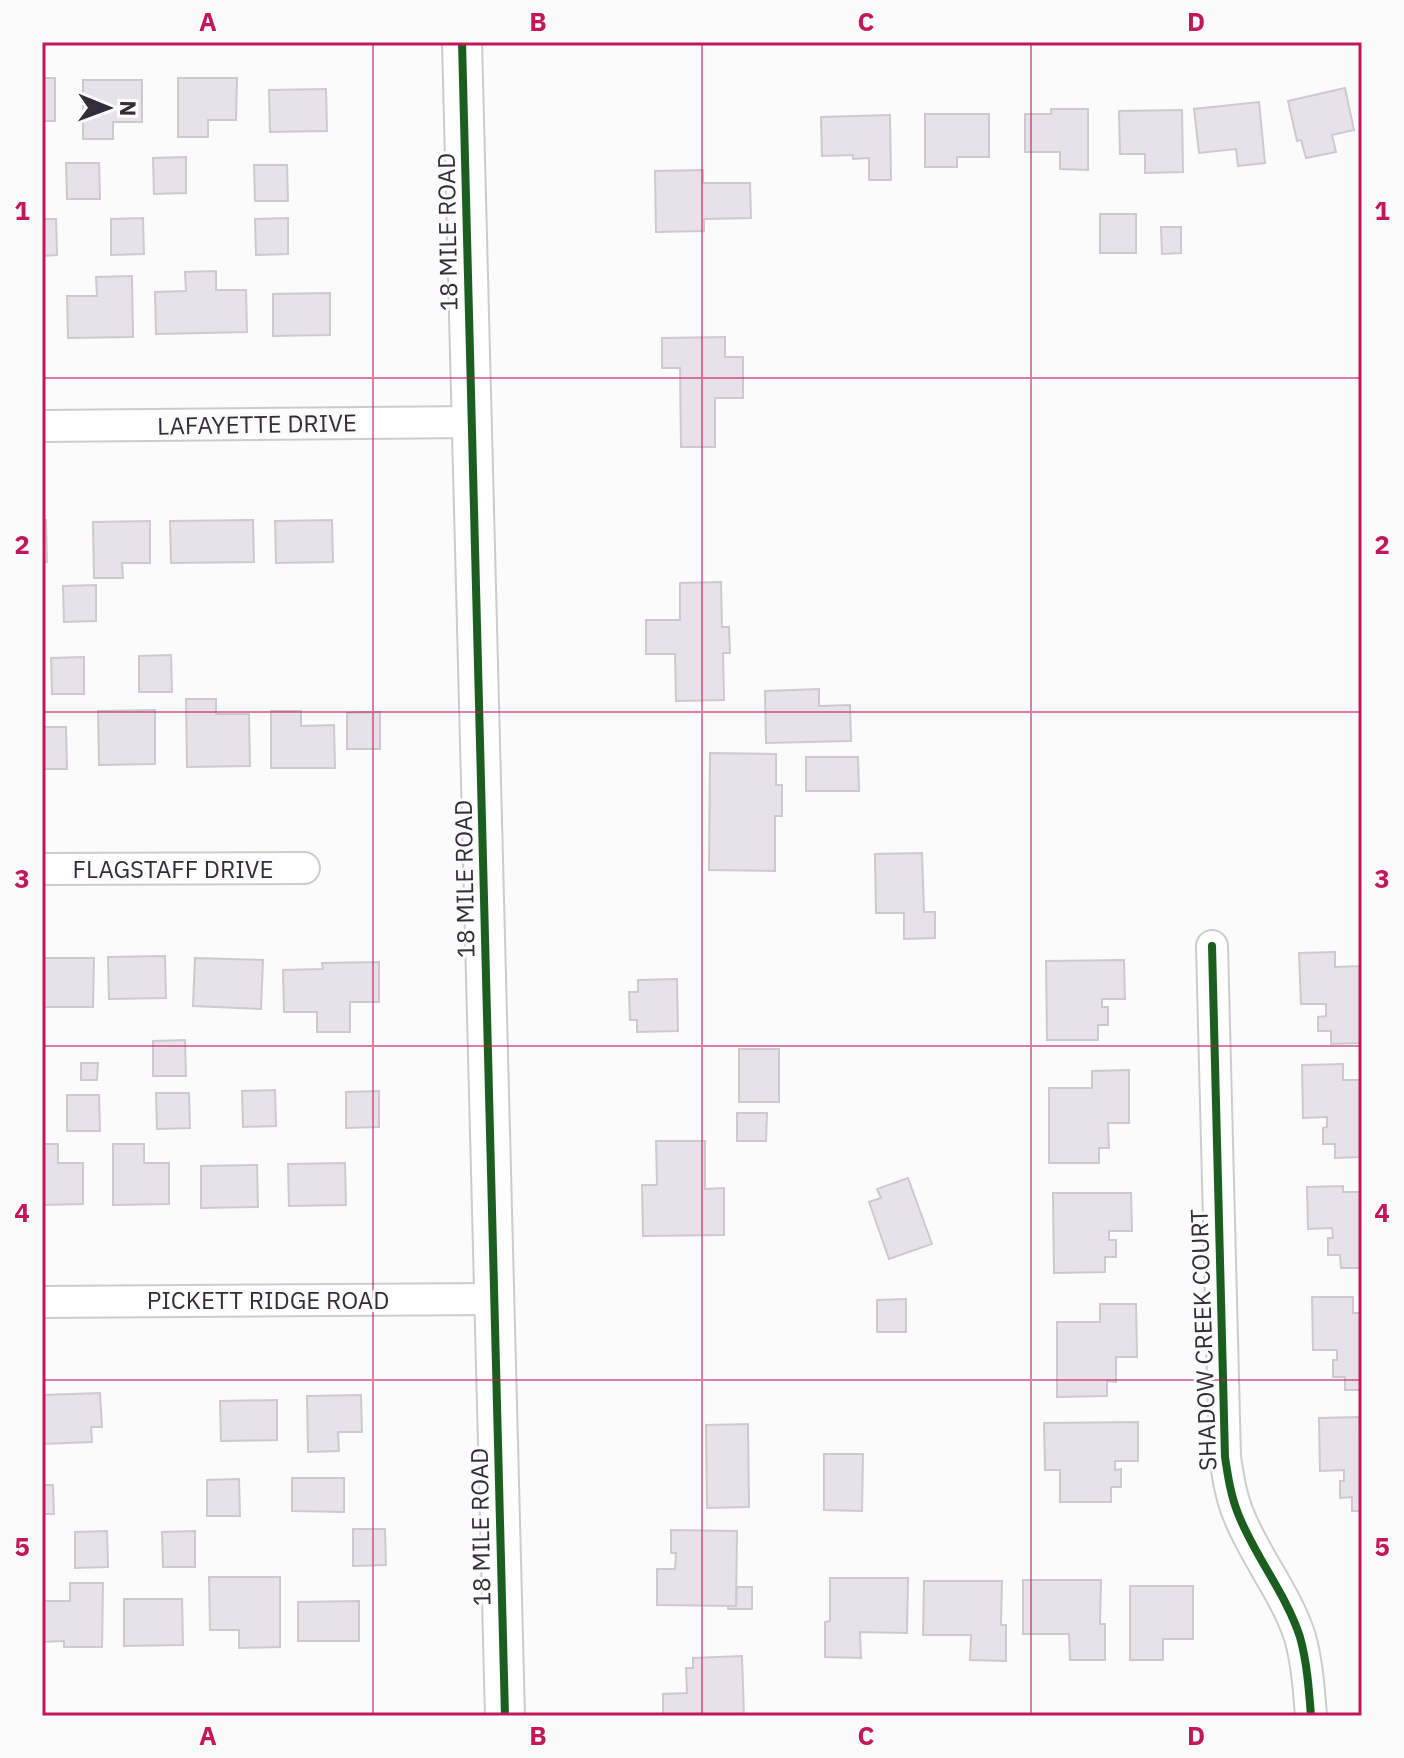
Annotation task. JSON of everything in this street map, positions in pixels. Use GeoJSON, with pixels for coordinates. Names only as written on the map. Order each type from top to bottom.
{"type":"FeatureCollection","features":[{"type":"Feature","properties":{"kind":"street","name":"18 MILE ROAD"},"geometry":{"type":"LineString","coordinates":[[462,42],[505,1716]]}},
{"type":"Feature","properties":{"kind":"street","name":"LAFAYETTE DRIVE"},"geometry":{"type":"LineString","coordinates":[[42,426],[472,422]]}},
{"type":"Feature","properties":{"kind":"street","name":"FLAGSTAFF DRIVE"},"geometry":{"type":"LineString","coordinates":[[42,869],[304,868]]}},
{"type":"Feature","properties":{"kind":"street","name":"SHADOW CREEK COURT"},"geometry":{"type":"LineString","coordinates":[[1212,946],[1225,1457],[1229,1488],[1239,1518],[1283,1598],[1300,1637],[1311,1716]]}},
{"type":"Feature","properties":{"kind":"street","name":"PICKETT RIDGE ROAD"},"geometry":{"type":"LineString","coordinates":[[42,1302],[495,1299]]}},
{"type":"Feature","properties":{"kind":"building"},"geometry":{"type":"Polygon","coordinates":[[[42,78],[55,78],[55,121],[42,121],[42,78]]]}},
{"type":"Feature","properties":{"kind":"building"},"geometry":{"type":"Polygon","coordinates":[[[178,78],[237,78],[236,120],[208,120],[208,137],[178,137],[178,78]]]}},
{"type":"Feature","properties":{"kind":"building"},"geometry":{"type":"Polygon","coordinates":[[[83,80],[142,80],[142,122],[113,122],[113,139],[83,139],[83,80]]]}},
{"type":"Feature","properties":{"kind":"building"},"geometry":{"type":"Polygon","coordinates":[[[1345,88],[1354,130],[1332,135],[1336,152],[1306,158],[1301,140],[1297,141],[1288,101],[1345,88]]]}},
{"type":"Feature","properties":{"kind":"building"},"geometry":{"type":"Polygon","coordinates":[[[326,89],[327,131],[270,132],[269,90],[326,89]]]}},
{"type":"Feature","properties":{"kind":"building"},"geometry":{"type":"Polygon","coordinates":[[[1259,102],[1265,163],[1238,166],[1236,149],[1199,153],[1194,109],[1259,102]]]}},
{"type":"Feature","properties":{"kind":"building"},"geometry":{"type":"Polygon","coordinates":[[[1051,109],[1088,109],[1088,170],[1060,169],[1060,152],[1025,152],[1025,114],[1051,114],[1051,109]]]}},
{"type":"Feature","properties":{"kind":"building"},"geometry":{"type":"Polygon","coordinates":[[[1182,110],[1183,172],[1145,173],[1145,154],[1120,154],[1119,111],[1182,110]]]}},
{"type":"Feature","properties":{"kind":"building"},"geometry":{"type":"Polygon","coordinates":[[[925,114],[989,114],[989,157],[957,157],[957,167],[925,167],[925,114]]]}},
{"type":"Feature","properties":{"kind":"building"},"geometry":{"type":"Polygon","coordinates":[[[890,115],[891,180],[869,180],[869,158],[822,156],[821,117],[890,115]]]}},
{"type":"Feature","properties":{"kind":"building"},"geometry":{"type":"Polygon","coordinates":[[[186,157],[186,193],[154,194],[153,158],[186,157]]]}},
{"type":"Feature","properties":{"kind":"building"},"geometry":{"type":"Polygon","coordinates":[[[66,163],[99,163],[100,199],[67,199],[66,163]]]}},
{"type":"Feature","properties":{"kind":"building"},"geometry":{"type":"Polygon","coordinates":[[[254,165],[287,165],[288,201],[255,201],[254,165]]]}},
{"type":"Feature","properties":{"kind":"building"},"geometry":{"type":"Polygon","coordinates":[[[703,170],[703,183],[750,183],[751,218],[704,219],[704,231],[656,232],[655,171],[703,170]]]}},
{"type":"Feature","properties":{"kind":"building"},"geometry":{"type":"Polygon","coordinates":[[[1100,214],[1136,214],[1136,253],[1100,253],[1100,214]]]}},
{"type":"Feature","properties":{"kind":"building"},"geometry":{"type":"Polygon","coordinates":[[[143,218],[144,254],[111,255],[111,219],[143,218]]]}},
{"type":"Feature","properties":{"kind":"building"},"geometry":{"type":"Polygon","coordinates":[[[288,218],[288,254],[256,255],[255,219],[288,218]]]}},
{"type":"Feature","properties":{"kind":"building"},"geometry":{"type":"Polygon","coordinates":[[[42,219],[56,219],[57,255],[42,256],[42,219]]]}},
{"type":"Feature","properties":{"kind":"building"},"geometry":{"type":"Polygon","coordinates":[[[1161,227],[1181,227],[1181,253],[1162,254],[1161,227]]]}},
{"type":"Feature","properties":{"kind":"building"},"geometry":{"type":"Polygon","coordinates":[[[216,271],[216,290],[246,290],[247,332],[156,334],[155,292],[186,291],[185,272],[216,271]]]}},
{"type":"Feature","properties":{"kind":"building"},"geometry":{"type":"Polygon","coordinates":[[[132,276],[133,337],[68,338],[67,296],[97,296],[96,277],[132,276]]]}},
{"type":"Feature","properties":{"kind":"building"},"geometry":{"type":"Polygon","coordinates":[[[330,293],[330,335],[273,336],[273,294],[330,293]]]}},
{"type":"Feature","properties":{"kind":"building"},"geometry":{"type":"Polygon","coordinates":[[[725,337],[725,357],[743,357],[743,398],[715,398],[715,447],[681,447],[680,368],[662,368],[662,338],[725,337]]]}},
{"type":"Feature","properties":{"kind":"building"},"geometry":{"type":"Polygon","coordinates":[[[42,520],[46,520],[47,562],[42,563],[42,520]]]}},
{"type":"Feature","properties":{"kind":"building"},"geometry":{"type":"Polygon","coordinates":[[[253,520],[254,562],[171,563],[170,521],[253,520]]]}},
{"type":"Feature","properties":{"kind":"building"},"geometry":{"type":"Polygon","coordinates":[[[332,520],[333,562],[276,563],[275,521],[332,520]]]}},
{"type":"Feature","properties":{"kind":"building"},"geometry":{"type":"Polygon","coordinates":[[[150,521],[150,563],[122,563],[123,578],[94,578],[93,522],[150,521]]]}},
{"type":"Feature","properties":{"kind":"building"},"geometry":{"type":"Polygon","coordinates":[[[721,582],[722,627],[729,627],[730,653],[723,653],[724,700],[676,701],[675,654],[646,654],[646,620],[680,620],[680,583],[721,582]]]}},
{"type":"Feature","properties":{"kind":"building"},"geometry":{"type":"Polygon","coordinates":[[[96,585],[96,621],[64,622],[63,586],[96,585]]]}},
{"type":"Feature","properties":{"kind":"building"},"geometry":{"type":"Polygon","coordinates":[[[171,655],[172,692],[139,692],[139,656],[171,655]]]}},
{"type":"Feature","properties":{"kind":"building"},"geometry":{"type":"Polygon","coordinates":[[[84,657],[84,694],[52,694],[51,658],[84,657]]]}},
{"type":"Feature","properties":{"kind":"building"},"geometry":{"type":"Polygon","coordinates":[[[819,689],[819,706],[850,705],[851,741],[766,743],[765,691],[819,689]]]}},
{"type":"Feature","properties":{"kind":"building"},"geometry":{"type":"Polygon","coordinates":[[[186,699],[216,699],[216,714],[249,714],[250,766],[187,767],[186,699]]]}},
{"type":"Feature","properties":{"kind":"building"},"geometry":{"type":"Polygon","coordinates":[[[155,710],[155,764],[99,765],[98,711],[155,710]]]}},
{"type":"Feature","properties":{"kind":"building"},"geometry":{"type":"Polygon","coordinates":[[[271,711],[301,711],[301,726],[334,725],[335,768],[271,768],[271,711]]]}},
{"type":"Feature","properties":{"kind":"building"},"geometry":{"type":"Polygon","coordinates":[[[380,712],[380,749],[347,749],[347,713],[380,712]]]}},
{"type":"Feature","properties":{"kind":"building"},"geometry":{"type":"Polygon","coordinates":[[[42,727],[66,727],[67,769],[42,769],[42,727]]]}},
{"type":"Feature","properties":{"kind":"building"},"geometry":{"type":"Polygon","coordinates":[[[710,753],[776,754],[776,785],[782,785],[782,816],[775,816],[775,871],[709,870],[710,753]]]}},
{"type":"Feature","properties":{"kind":"building"},"geometry":{"type":"Polygon","coordinates":[[[806,757],[858,757],[859,791],[806,791],[806,757]]]}},
{"type":"Feature","properties":{"kind":"building"},"geometry":{"type":"Polygon","coordinates":[[[922,853],[924,912],[935,912],[935,938],[904,939],[904,913],[876,913],[875,854],[922,853]]]}},
{"type":"Feature","properties":{"kind":"building"},"geometry":{"type":"Polygon","coordinates":[[[1335,952],[1335,967],[1362,966],[1362,1043],[1331,1044],[1331,1031],[1318,1031],[1318,1017],[1326,1016],[1326,1004],[1301,1004],[1299,953],[1335,952]]]}},
{"type":"Feature","properties":{"kind":"building"},"geometry":{"type":"Polygon","coordinates":[[[165,956],[166,998],[109,999],[108,957],[165,956]]]}},
{"type":"Feature","properties":{"kind":"building"},"geometry":{"type":"Polygon","coordinates":[[[42,958],[94,958],[93,1007],[42,1007],[42,958]]]}},
{"type":"Feature","properties":{"kind":"building"},"geometry":{"type":"Polygon","coordinates":[[[195,958],[263,960],[261,1009],[193,1006],[195,958]]]}},
{"type":"Feature","properties":{"kind":"building"},"geometry":{"type":"Polygon","coordinates":[[[1124,960],[1125,999],[1102,999],[1102,1007],[1108,1007],[1108,1025],[1098,1025],[1098,1040],[1047,1040],[1046,961],[1124,960]]]}},
{"type":"Feature","properties":{"kind":"building"},"geometry":{"type":"Polygon","coordinates":[[[379,962],[379,1002],[350,1002],[350,1032],[317,1032],[317,1012],[284,1012],[283,970],[323,969],[322,963],[379,962]]]}},
{"type":"Feature","properties":{"kind":"building"},"geometry":{"type":"Polygon","coordinates":[[[677,979],[678,1031],[637,1032],[637,1020],[630,1020],[629,992],[638,992],[638,980],[677,979]]]}},
{"type":"Feature","properties":{"kind":"building"},"geometry":{"type":"Polygon","coordinates":[[[185,1040],[186,1076],[153,1076],[153,1041],[185,1040]]]}},
{"type":"Feature","properties":{"kind":"building"},"geometry":{"type":"Polygon","coordinates":[[[739,1049],[779,1049],[779,1102],[739,1102],[739,1049]]]}},
{"type":"Feature","properties":{"kind":"building"},"geometry":{"type":"Polygon","coordinates":[[[81,1063],[98,1063],[97,1080],[81,1080],[81,1063]]]}},
{"type":"Feature","properties":{"kind":"building"},"geometry":{"type":"Polygon","coordinates":[[[1343,1064],[1343,1080],[1362,1080],[1362,1157],[1335,1158],[1335,1144],[1323,1144],[1327,1117],[1303,1118],[1302,1065],[1343,1064]]]}},
{"type":"Feature","properties":{"kind":"building"},"geometry":{"type":"Polygon","coordinates":[[[1129,1070],[1129,1123],[1108,1123],[1109,1148],[1099,1148],[1099,1163],[1049,1163],[1049,1088],[1092,1088],[1092,1071],[1129,1070]]]}},
{"type":"Feature","properties":{"kind":"building"},"geometry":{"type":"Polygon","coordinates":[[[275,1090],[276,1126],[243,1127],[242,1091],[275,1090]]]}},
{"type":"Feature","properties":{"kind":"building"},"geometry":{"type":"Polygon","coordinates":[[[379,1091],[379,1127],[346,1128],[346,1092],[379,1091]]]}},
{"type":"Feature","properties":{"kind":"building"},"geometry":{"type":"Polygon","coordinates":[[[156,1093],[189,1093],[190,1128],[157,1129],[156,1093]]]}},
{"type":"Feature","properties":{"kind":"building"},"geometry":{"type":"Polygon","coordinates":[[[67,1095],[99,1095],[100,1131],[67,1131],[67,1095]]]}},
{"type":"Feature","properties":{"kind":"building"},"geometry":{"type":"Polygon","coordinates":[[[737,1113],[767,1113],[766,1141],[737,1141],[737,1113]]]}},
{"type":"Feature","properties":{"kind":"building"},"geometry":{"type":"Polygon","coordinates":[[[656,1141],[705,1141],[705,1189],[724,1188],[724,1235],[643,1236],[642,1185],[657,1185],[656,1141]]]}},
{"type":"Feature","properties":{"kind":"building"},"geometry":{"type":"Polygon","coordinates":[[[42,1144],[58,1144],[58,1163],[83,1163],[83,1204],[42,1205],[42,1144]]]}},
{"type":"Feature","properties":{"kind":"building"},"geometry":{"type":"Polygon","coordinates":[[[113,1144],[144,1144],[144,1163],[169,1163],[169,1204],[113,1205],[113,1144]]]}},
{"type":"Feature","properties":{"kind":"building"},"geometry":{"type":"Polygon","coordinates":[[[345,1163],[346,1205],[289,1206],[288,1164],[345,1163]]]}},
{"type":"Feature","properties":{"kind":"building"},"geometry":{"type":"Polygon","coordinates":[[[257,1165],[258,1207],[201,1208],[201,1166],[257,1165]]]}},
{"type":"Feature","properties":{"kind":"building"},"geometry":{"type":"Polygon","coordinates":[[[908,1178],[932,1244],[889,1259],[869,1202],[881,1198],[877,1189],[908,1178]]]}},
{"type":"Feature","properties":{"kind":"building"},"geometry":{"type":"Polygon","coordinates":[[[1343,1186],[1343,1192],[1362,1192],[1362,1268],[1341,1268],[1340,1255],[1328,1255],[1328,1238],[1333,1238],[1332,1228],[1308,1229],[1307,1187],[1343,1186]]]}},
{"type":"Feature","properties":{"kind":"building"},"geometry":{"type":"Polygon","coordinates":[[[1053,1193],[1131,1193],[1132,1231],[1109,1231],[1109,1240],[1116,1240],[1116,1257],[1105,1257],[1105,1272],[1054,1273],[1053,1193]]]}},
{"type":"Feature","properties":{"kind":"building"},"geometry":{"type":"Polygon","coordinates":[[[1312,1297],[1353,1297],[1353,1313],[1362,1313],[1362,1390],[1345,1390],[1345,1377],[1333,1377],[1333,1360],[1337,1360],[1337,1350],[1313,1350],[1312,1297]]]}},
{"type":"Feature","properties":{"kind":"building"},"geometry":{"type":"Polygon","coordinates":[[[906,1299],[906,1332],[877,1332],[877,1300],[906,1299]]]}},
{"type":"Feature","properties":{"kind":"building"},"geometry":{"type":"Polygon","coordinates":[[[1100,1304],[1136,1304],[1137,1357],[1116,1357],[1116,1382],[1107,1381],[1107,1396],[1057,1397],[1057,1322],[1100,1322],[1100,1304]]]}},
{"type":"Feature","properties":{"kind":"building"},"geometry":{"type":"Polygon","coordinates":[[[100,1393],[102,1427],[91,1427],[92,1442],[42,1444],[42,1395],[100,1393]]]}},
{"type":"Feature","properties":{"kind":"building"},"geometry":{"type":"Polygon","coordinates":[[[361,1395],[362,1432],[338,1432],[339,1451],[308,1452],[307,1396],[361,1395]]]}},
{"type":"Feature","properties":{"kind":"building"},"geometry":{"type":"Polygon","coordinates":[[[277,1400],[277,1440],[221,1441],[220,1401],[277,1400]]]}},
{"type":"Feature","properties":{"kind":"building"},"geometry":{"type":"Polygon","coordinates":[[[1359,1417],[1362,1434],[1362,1511],[1352,1511],[1352,1497],[1340,1498],[1340,1481],[1344,1481],[1344,1470],[1320,1471],[1319,1418],[1359,1417]]]}},
{"type":"Feature","properties":{"kind":"building"},"geometry":{"type":"Polygon","coordinates":[[[1138,1422],[1138,1461],[1115,1461],[1115,1470],[1121,1469],[1121,1487],[1111,1487],[1111,1502],[1060,1502],[1060,1470],[1045,1470],[1044,1423],[1138,1422]]]}},
{"type":"Feature","properties":{"kind":"building"},"geometry":{"type":"Polygon","coordinates":[[[748,1424],[749,1507],[707,1508],[706,1425],[748,1424]]]}},
{"type":"Feature","properties":{"kind":"building"},"geometry":{"type":"Polygon","coordinates":[[[824,1454],[863,1454],[862,1511],[824,1510],[824,1454]]]}},
{"type":"Feature","properties":{"kind":"building"},"geometry":{"type":"Polygon","coordinates":[[[292,1478],[344,1478],[344,1512],[292,1511],[292,1478]]]}},
{"type":"Feature","properties":{"kind":"building"},"geometry":{"type":"Polygon","coordinates":[[[239,1479],[240,1516],[207,1516],[207,1480],[239,1479]]]}},
{"type":"Feature","properties":{"kind":"building"},"geometry":{"type":"Polygon","coordinates":[[[42,1485],[53,1485],[54,1514],[42,1514],[42,1485]]]}},
{"type":"Feature","properties":{"kind":"building"},"geometry":{"type":"Polygon","coordinates":[[[353,1529],[385,1529],[386,1565],[353,1566],[353,1529]]]}},
{"type":"Feature","properties":{"kind":"building"},"geometry":{"type":"Polygon","coordinates":[[[671,1530],[737,1531],[736,1606],[657,1605],[657,1569],[675,1569],[676,1553],[671,1553],[671,1530]]]}},
{"type":"Feature","properties":{"kind":"building"},"geometry":{"type":"Polygon","coordinates":[[[107,1531],[108,1567],[75,1568],[75,1532],[107,1531]]]}},
{"type":"Feature","properties":{"kind":"building"},"geometry":{"type":"Polygon","coordinates":[[[195,1531],[195,1567],[163,1567],[162,1532],[195,1531]]]}},
{"type":"Feature","properties":{"kind":"building"},"geometry":{"type":"Polygon","coordinates":[[[209,1577],[280,1577],[280,1647],[239,1648],[239,1630],[210,1630],[209,1577]]]}},
{"type":"Feature","properties":{"kind":"building"},"geometry":{"type":"Polygon","coordinates":[[[830,1578],[908,1578],[907,1633],[860,1632],[861,1658],[825,1657],[825,1622],[830,1621],[830,1578]]]}},
{"type":"Feature","properties":{"kind":"building"},"geometry":{"type":"Polygon","coordinates":[[[1023,1580],[1101,1580],[1100,1624],[1105,1624],[1105,1660],[1070,1660],[1069,1634],[1023,1634],[1023,1580]]]}},
{"type":"Feature","properties":{"kind":"building"},"geometry":{"type":"Polygon","coordinates":[[[924,1581],[1002,1581],[1001,1625],[1006,1625],[1006,1661],[970,1660],[971,1635],[923,1635],[924,1581]]]}},
{"type":"Feature","properties":{"kind":"building"},"geometry":{"type":"Polygon","coordinates":[[[70,1583],[103,1583],[102,1647],[64,1647],[64,1641],[42,1642],[42,1601],[70,1601],[70,1583]]]}},
{"type":"Feature","properties":{"kind":"building"},"geometry":{"type":"Polygon","coordinates":[[[1130,1586],[1193,1586],[1193,1639],[1163,1639],[1163,1660],[1130,1660],[1130,1586]]]}},
{"type":"Feature","properties":{"kind":"building"},"geometry":{"type":"Polygon","coordinates":[[[737,1587],[752,1587],[752,1609],[728,1609],[728,1606],[736,1606],[737,1587]]]}},
{"type":"Feature","properties":{"kind":"building"},"geometry":{"type":"Polygon","coordinates":[[[124,1599],[182,1599],[183,1645],[124,1646],[124,1599]]]}},
{"type":"Feature","properties":{"kind":"building"},"geometry":{"type":"Polygon","coordinates":[[[359,1601],[359,1641],[298,1641],[298,1602],[359,1601]]]}},
{"type":"Feature","properties":{"kind":"building"},"geometry":{"type":"Polygon","coordinates":[[[742,1656],[744,1716],[663,1716],[663,1694],[687,1693],[686,1668],[693,1668],[693,1658],[742,1656]]]}},
{"type":"Feature","properties":{"kind":"cycle path"},"geometry":{"type":"LineString","coordinates":[[462,42],[505,1716]]}},
{"type":"Feature","properties":{"kind":"cycle path"},"geometry":{"type":"LineString","coordinates":[[1212,946],[1225,1457],[1239,1516],[1300,1637],[1311,1716]]}}]}
